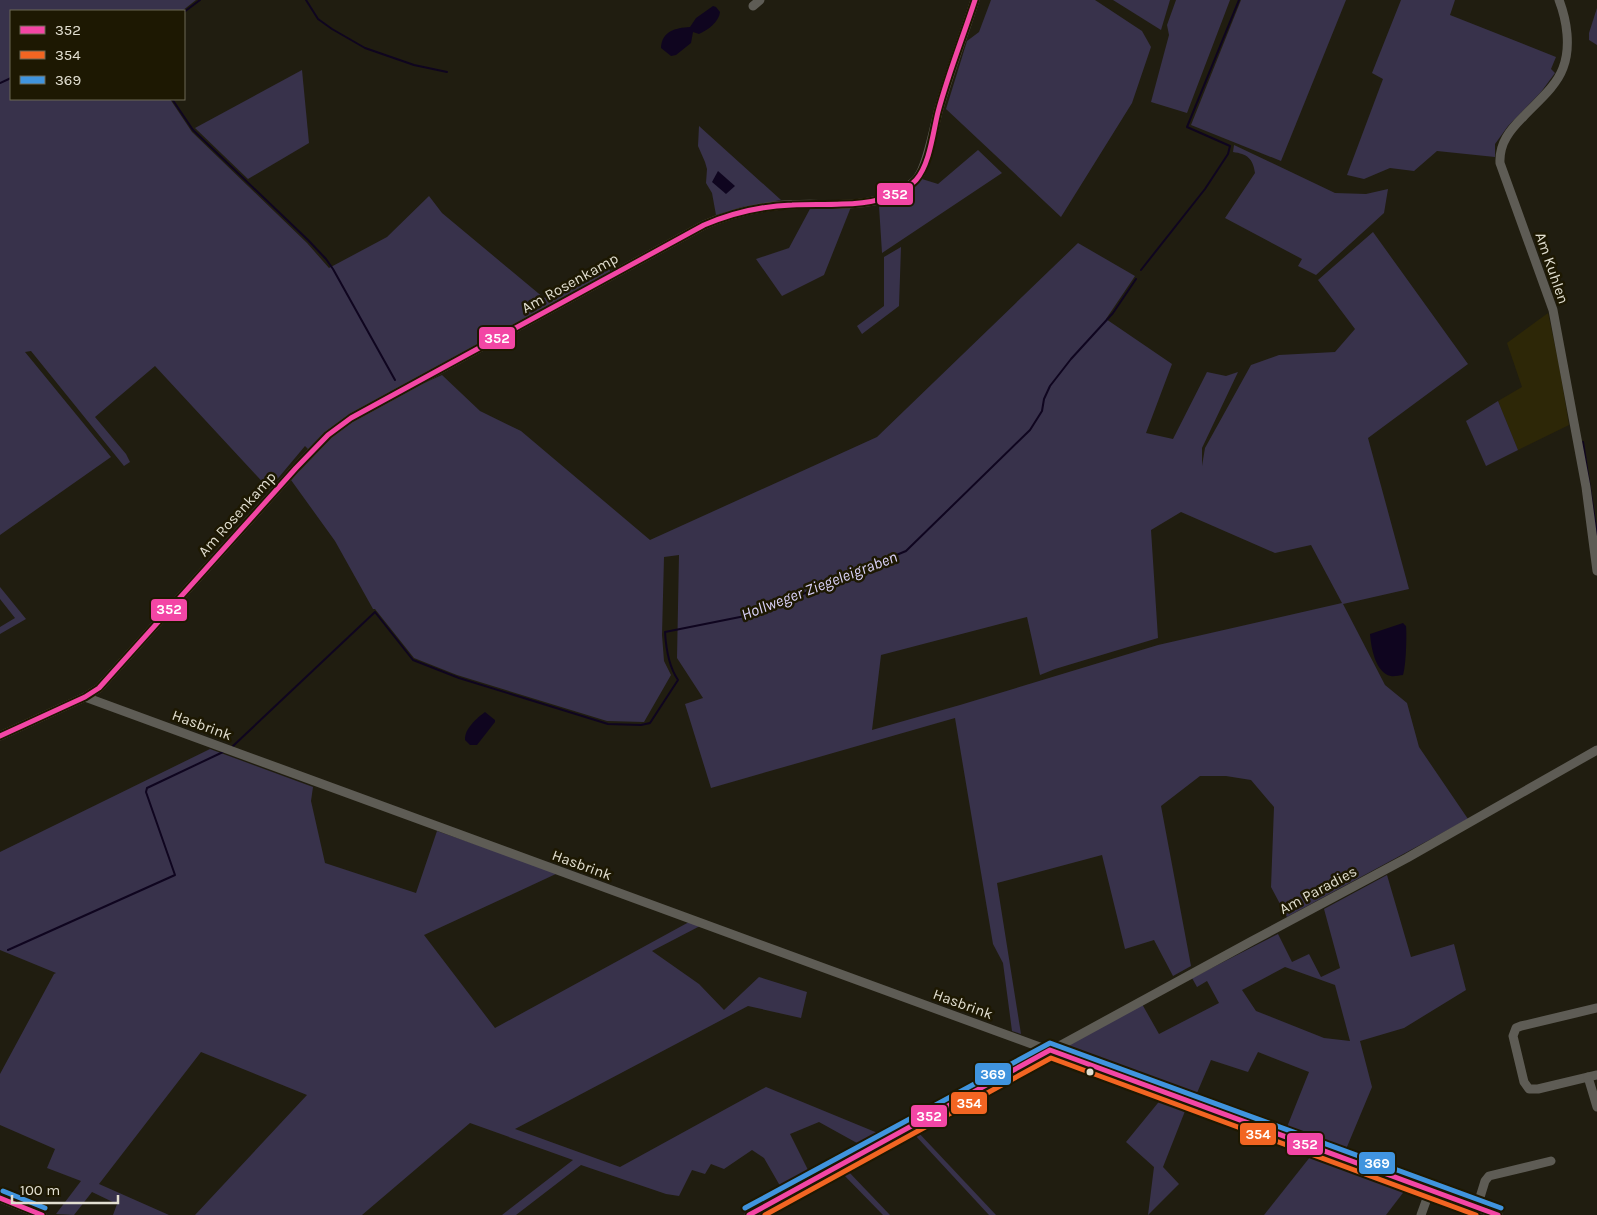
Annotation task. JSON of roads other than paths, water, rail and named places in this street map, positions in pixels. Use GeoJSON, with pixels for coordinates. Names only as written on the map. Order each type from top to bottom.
{"type":"FeatureCollection","features":[{"type":"Feature","properties":{"kind":"street","name":"Am Rosenkamp"},"geometry":{"type":"LineString","coordinates":[[0,736],[85,697],[99,688],[296,468],[328,435],[351,418],[704,225],[748,210],[781,205],[871,202],[894,195],[912,184],[919,177],[927,156],[939,110],[976,0]]}},
{"type":"Feature","properties":{"kind":"street","name":"Am Kuhlen"},"geometry":{"type":"LineString","coordinates":[[1558,0],[1567,32],[1563,69],[1552,86],[1507,135],[1499,153],[1500,163],[1553,310],[1586,487],[1597,571]]}},
{"type":"Feature","properties":{"kind":"street"},"geometry":{"type":"LineString","coordinates":[[99,688],[99,694],[105,705]]}},
{"type":"Feature","properties":{"kind":"street","name":"Hasbrink"},"geometry":{"type":"LineString","coordinates":[[85,697],[1498,1215]]}},
{"type":"Feature","properties":{"kind":"street","name":"Am Paradies"},"geometry":{"type":"LineString","coordinates":[[749,1215],[1050,1050],[1416,854],[1597,750]]}},
{"type":"Feature","properties":{"kind":"street"},"geometry":{"type":"LineString","coordinates":[[1597,1008],[1521,1026],[1516,1028],[1513,1036],[1524,1082],[1529,1089],[1538,1089],[1592,1076],[1597,1107]]}},
{"type":"Feature","properties":{"kind":"street"},"geometry":{"type":"LineString","coordinates":[[1477,1207],[1484,1184],[1489,1176],[1551,1161]]}},
{"type":"Feature","properties":{"kind":"street"},"geometry":{"type":"LineString","coordinates":[[1421,1215],[1430,1190]]}},
{"type":"Feature","properties":{"kind":"street"},"geometry":{"type":"LineString","coordinates":[[0,1198],[42,1215]]}},
{"type":"Feature","properties":{"kind":"waterway"},"geometry":{"type":"LineString","coordinates":[[185,11],[200,0]]}},
{"type":"Feature","properties":{"kind":"waterway"},"geometry":{"type":"LineString","coordinates":[[306,0],[318,19],[365,48],[414,65],[447,72]]}},
{"type":"Feature","properties":{"kind":"waterway","name":"Hollweger Ziegeleigraben"},"geometry":{"type":"LineString","coordinates":[[1141,270],[1205,189],[1228,154],[1230,146],[1187,127],[1239,0]]}},
{"type":"Feature","properties":{"kind":"waterway"},"geometry":{"type":"LineString","coordinates":[[0,83],[10,78]]}},
{"type":"Feature","properties":{"kind":"waterway"},"geometry":{"type":"LineString","coordinates":[[173,100],[193,130],[326,259],[395,380]]}},
{"type":"Feature","properties":{"kind":"waterway","name":"Hollweger Ziegeleigraben"},"geometry":{"type":"LineString","coordinates":[[233,746],[375,612],[413,660],[459,678],[608,724],[641,725],[650,723],[678,680],[668,658],[665,632],[755,614],[906,551],[1030,430],[1042,411],[1044,399],[1050,386],[1071,359],[1113,313],[1136,279]]}},
{"type":"Feature","properties":{"kind":"waterway"},"geometry":{"type":"LineString","coordinates":[[1583,442],[1597,534]]}},
{"type":"Feature","properties":{"kind":"waterway"},"geometry":{"type":"LineString","coordinates":[[8,950],[175,875],[146,792],[147,788],[223,752]]}}]}
